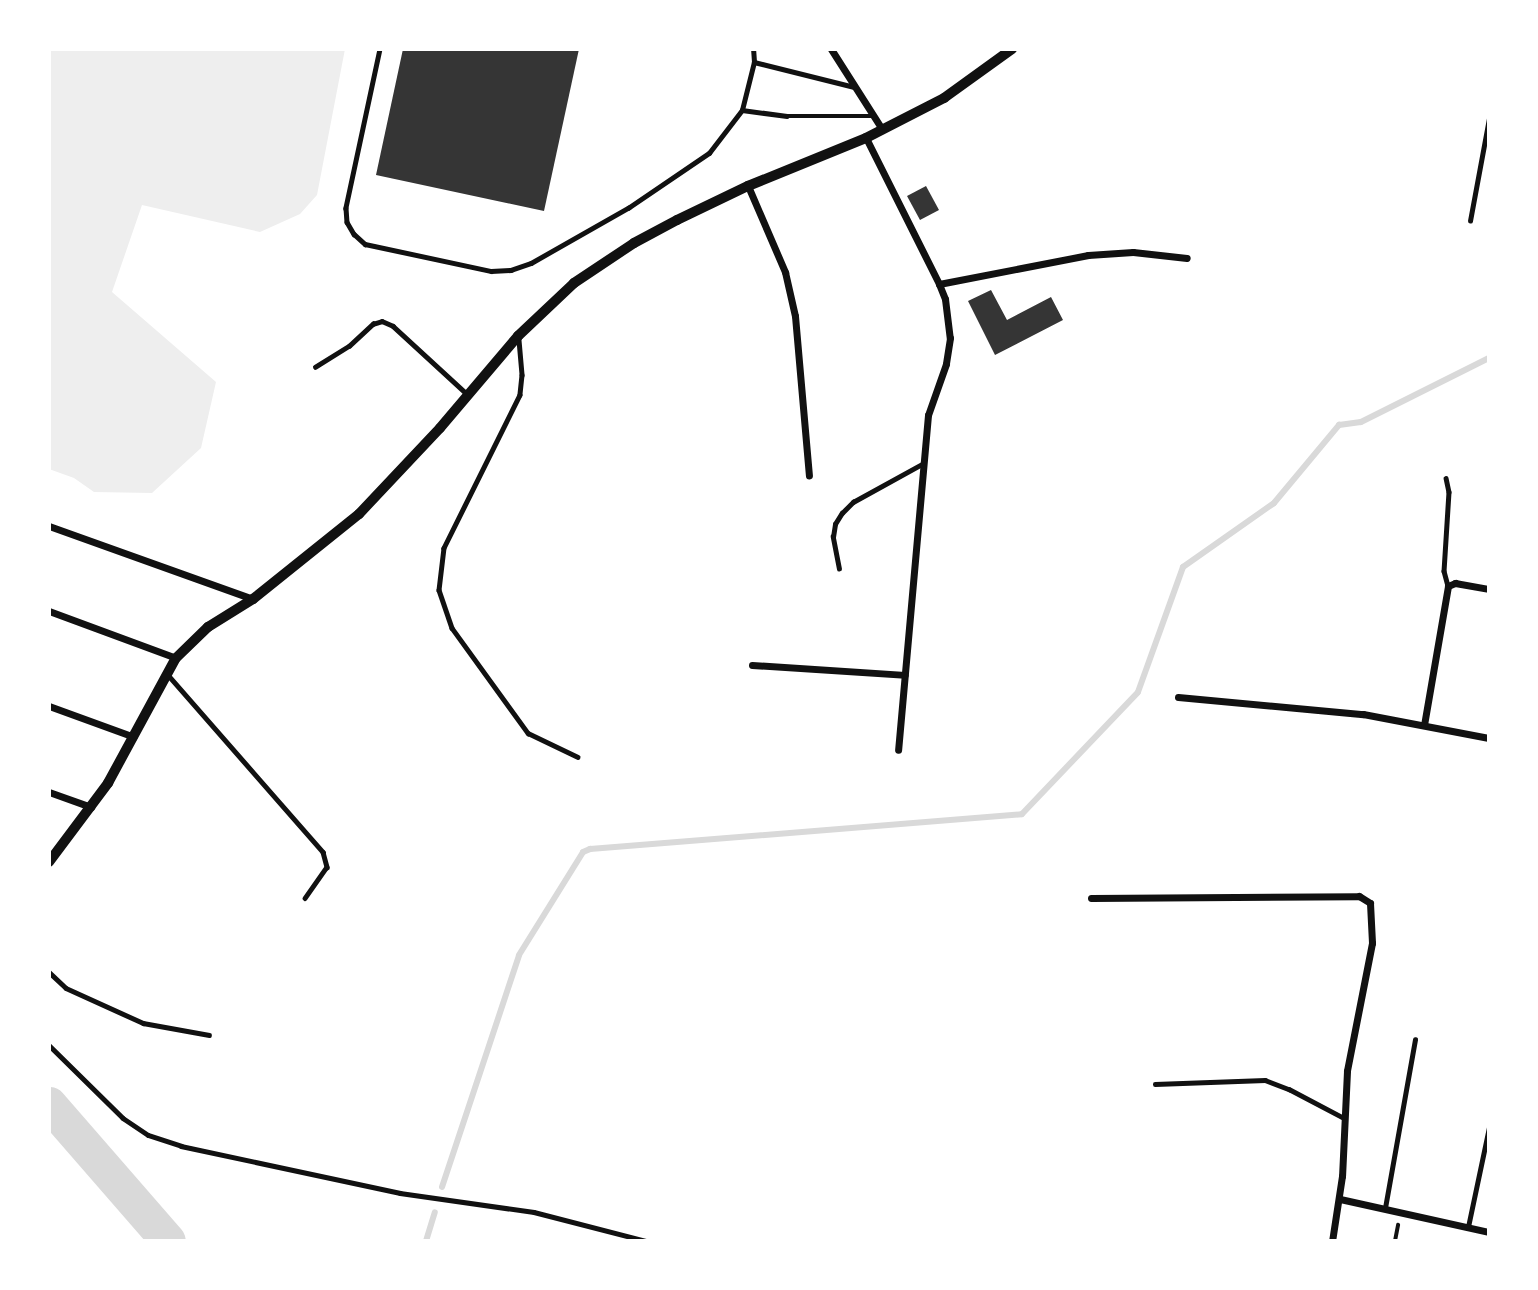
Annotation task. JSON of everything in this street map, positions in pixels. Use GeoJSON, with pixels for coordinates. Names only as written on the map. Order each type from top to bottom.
{"type":"FeatureCollection","features":[{"type":"Feature","properties":{"kind":"street"},"geometry":{"type":"LineString","coordinates":[[831,49],[882,129]]}},
{"type":"Feature","properties":{"kind":"street"},"geometry":{"type":"LineString","coordinates":[[49,863],[92,807],[134,737],[176,658],[208,627],[253,599],[359,514],[440,428],[518,336],[574,283],[634,243],[748,186],[866,138],[944,98],[1012,49]]}},
{"type":"Feature","properties":{"kind":"street"},"geometry":{"type":"LineString","coordinates":[[866,138],[939,284],[948,319],[949,353],[932,399],[923,464],[898,750]]}},
{"type":"Feature","properties":{"kind":"street"},"geometry":{"type":"LineString","coordinates":[[748,186],[785,272],[795,316],[809,475]]}},
{"type":"Feature","properties":{"kind":"street"},"geometry":{"type":"LineString","coordinates":[[939,284],[1088,255],[1133,252],[1187,258]]}},
{"type":"Feature","properties":{"kind":"street"},"geometry":{"type":"LineString","coordinates":[[49,526],[253,599]]}},
{"type":"Feature","properties":{"kind":"street"},"geometry":{"type":"LineString","coordinates":[[1424,725],[1448,586],[1455,583],[1489,589]]}},
{"type":"Feature","properties":{"kind":"street"},"geometry":{"type":"LineString","coordinates":[[49,611],[176,658]]}},
{"type":"Feature","properties":{"kind":"street"},"geometry":{"type":"LineString","coordinates":[[752,666],[905,675]]}},
{"type":"Feature","properties":{"kind":"street"},"geometry":{"type":"LineString","coordinates":[[1178,697],[1363,714],[1489,738]]}},
{"type":"Feature","properties":{"kind":"street"},"geometry":{"type":"LineString","coordinates":[[49,706],[134,737]]}},
{"type":"Feature","properties":{"kind":"street"},"geometry":{"type":"LineString","coordinates":[[49,792],[92,807]]}},
{"type":"Feature","properties":{"kind":"street"},"geometry":{"type":"LineString","coordinates":[[1091,898],[1359,896],[1370,903],[1372,943],[1347,1070],[1340,1199],[1332,1241]]}},
{"type":"Feature","properties":{"kind":"street"},"geometry":{"type":"LineString","coordinates":[[1340,1199],[1489,1232]]}},
{"type":"Feature","properties":{"kind":"lane"},"geometry":{"type":"LineString","coordinates":[[380,49],[346,208],[347,222],[354,234],[365,244],[491,271],[511,270],[531,263],[628,208],[709,153],[742,110],[754,62],[753,49]]}},
{"type":"Feature","properties":{"kind":"lane"},"geometry":{"type":"LineString","coordinates":[[754,62],[855,87]]}},
{"type":"Feature","properties":{"kind":"lane"},"geometry":{"type":"LineString","coordinates":[[742,110],[787,116],[874,116]]}},
{"type":"Feature","properties":{"kind":"lane"},"geometry":{"type":"LineString","coordinates":[[1471,221],[1489,118]]}},
{"type":"Feature","properties":{"kind":"lane"},"geometry":{"type":"LineString","coordinates":[[315,367],[337,355],[373,324],[382,321],[393,326],[467,394]]}},
{"type":"Feature","properties":{"kind":"lane"},"geometry":{"type":"LineString","coordinates":[[518,336],[522,375],[520,395],[444,548],[439,590],[452,628],[528,733],[578,757]]}},
{"type":"Feature","properties":{"kind":"lane"},"geometry":{"type":"LineString","coordinates":[[839,569],[833,537],[835,524],[842,513],[853,502],[923,464]]}},
{"type":"Feature","properties":{"kind":"lane"},"geometry":{"type":"LineString","coordinates":[[1446,478],[1449,492],[1444,571],[1448,586]]}},
{"type":"Feature","properties":{"kind":"lane"},"geometry":{"type":"LineString","coordinates":[[166,673],[323,852],[327,867],[306,898]]}},
{"type":"Feature","properties":{"kind":"lane"},"geometry":{"type":"LineString","coordinates":[[49,972],[66,988],[142,1023],[209,1035]]}},
{"type":"Feature","properties":{"kind":"lane"},"geometry":{"type":"LineString","coordinates":[[1385,1209],[1415,1040]]}},
{"type":"Feature","properties":{"kind":"lane"},"geometry":{"type":"LineString","coordinates":[[49,1045],[123,1118],[148,1135],[181,1146],[400,1193],[534,1212],[646,1241]]}},
{"type":"Feature","properties":{"kind":"lane"},"geometry":{"type":"LineString","coordinates":[[1155,1084],[1265,1080],[1289,1089],[1344,1118]]}},
{"type":"Feature","properties":{"kind":"lane"},"geometry":{"type":"LineString","coordinates":[[1468,1227],[1489,1127]]}},
{"type":"Feature","properties":{"kind":"shaded area"},"geometry":{"type":"Polygon","coordinates":[[[49,49],[345,49],[317,195],[300,214],[260,232],[142,205],[112,292],[216,382],[201,448],[152,493],[94,492],[74,478],[49,469],[49,49]]]}},
{"type":"Feature","properties":{"kind":"building"},"geometry":{"type":"Polygon","coordinates":[[[403,49],[579,49],[544,211],[376,175],[403,49]]]}},
{"type":"Feature","properties":{"kind":"building"},"geometry":{"type":"Polygon","coordinates":[[[926,186],[939,210],[920,220],[907,196],[926,186]]]}},
{"type":"Feature","properties":{"kind":"building"},"geometry":{"type":"Polygon","coordinates":[[[991,290],[1007,320],[1051,297],[1063,320],[995,355],[968,301],[991,290]]]}},
{"type":"Feature","properties":{"kind":"waterway"},"geometry":{"type":"LineString","coordinates":[[442,1187],[519,955],[583,852],[590,849],[1022,814],[1138,692],[1183,567],[1274,503],[1339,425],[1361,422],[1489,358]]}},
{"type":"Feature","properties":{"kind":"waterway"},"geometry":{"type":"LineString","coordinates":[[49,1104],[168,1241]]}},
{"type":"Feature","properties":{"kind":"waterway"},"geometry":{"type":"LineString","coordinates":[[426,1241],[435,1212]]}}]}
